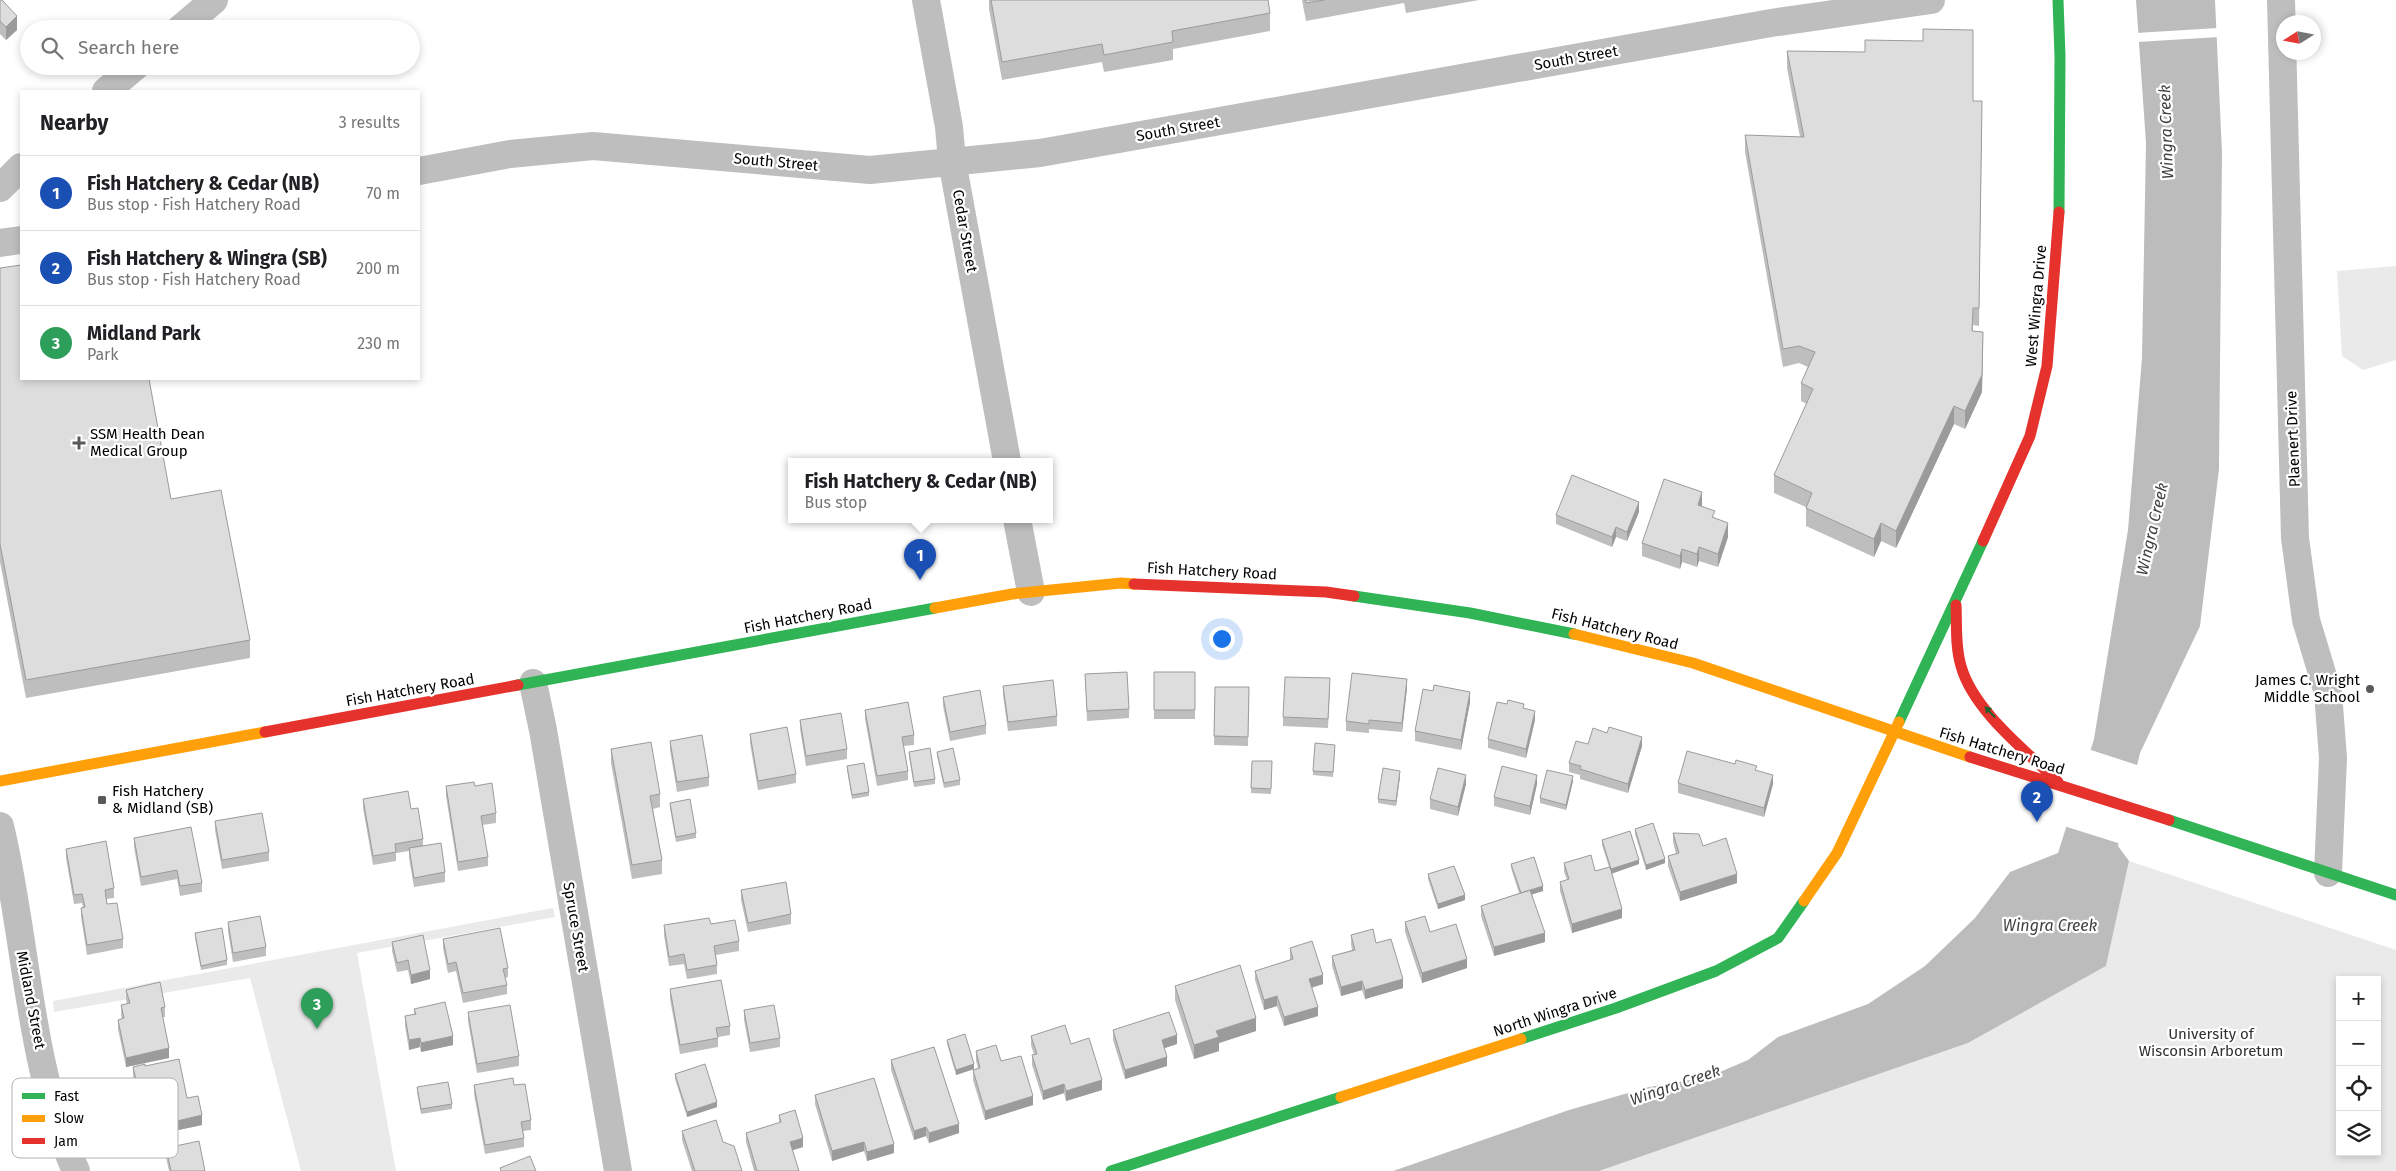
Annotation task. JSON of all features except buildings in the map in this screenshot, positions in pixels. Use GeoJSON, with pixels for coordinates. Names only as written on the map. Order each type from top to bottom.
{"type":"FeatureCollection","features":[{"type":"Feature","properties":{"kind":"main road","name":"West Wingra Drive"},"geometry":{"type":"LineString","coordinates":[[1895,734],[2030,436],[2047,366],[2059,207],[2060,56],[2058,0]]}},
{"type":"Feature","properties":{"kind":"main road","name":"Fish Hatchery Road"},"geometry":{"type":"LineString","coordinates":[[0,781],[1030,592],[1121,583],[1152,583],[1326,592],[1470,613],[1541,626],[1693,663],[1895,734],[2142,811],[2396,895]]}},
{"type":"Feature","properties":{"kind":"main road"},"geometry":{"type":"LineString","coordinates":[[1956,601],[1959,653],[1962,671],[1968,684],[1984,706],[2061,785]]}},
{"type":"Feature","properties":{"kind":"main road","name":"North Wingra Drive"},"geometry":{"type":"LineString","coordinates":[[1111,1171],[1616,1008],[1716,970],[1778,938],[1838,853],[1895,734]]}},
{"type":"Feature","properties":{"kind":"street"},"geometry":{"type":"LineString","coordinates":[[191,20],[214,0]]}},
{"type":"Feature","properties":{"kind":"street","name":"Cedar Street"},"geometry":{"type":"LineString","coordinates":[[926,0],[949,127],[952,161],[1006,458]]}},
{"type":"Feature","properties":{"kind":"street","name":"South Street"},"geometry":{"type":"LineString","coordinates":[[420,171],[510,154],[593,146],[870,170],[1046,152],[1761,25],[1931,0]]}},
{"type":"Feature","properties":{"kind":"street","name":"Plaenert Drive"},"geometry":{"type":"LineString","coordinates":[[2281,0],[2295,538],[2306,620],[2328,693],[2333,758],[2328,873]]}},
{"type":"Feature","properties":{"kind":"street"},"geometry":{"type":"LineString","coordinates":[[107,90],[125,75]]}},
{"type":"Feature","properties":{"kind":"street"},"geometry":{"type":"LineString","coordinates":[[0,188],[20,168]]}},
{"type":"Feature","properties":{"kind":"street"},"geometry":{"type":"LineString","coordinates":[[0,244],[20,240]]}},
{"type":"Feature","properties":{"kind":"street"},"geometry":{"type":"LineString","coordinates":[[1018,523],[1030,592]]}},
{"type":"Feature","properties":{"kind":"street","name":"Spruce Street"},"geometry":{"type":"LineString","coordinates":[[533,682],[543,730],[618,1171]]}},
{"type":"Feature","properties":{"kind":"street","name":"Midland Street"},"geometry":{"type":"LineString","coordinates":[[0,826],[32,1013],[46,1078]]}},
{"type":"Feature","properties":{"kind":"street","name":"Midland Street"},"geometry":{"type":"LineString","coordinates":[[70,1158],[76,1171]]}},
{"type":"Feature","properties":{"kind":"green space"},"geometry":{"type":"Polygon","coordinates":[[[2396,266],[2396,360],[2363,370],[2342,356],[2337,271],[2396,266]]]}},
{"type":"Feature","properties":{"kind":"green space","name":"University of Wisconsin Arboretum"},"geometry":{"type":"Polygon","coordinates":[[[2129,861],[2396,950],[2396,1171],[1599,1171],[1968,1043],[2106,966],[2129,861]]]}},
{"type":"Feature","properties":{"kind":"green space"},"geometry":{"type":"Polygon","coordinates":[[[553,908],[555,917],[357,953],[396,1171],[301,1171],[250,978],[54,1012],[53,1001],[553,908]]]}},
{"type":"Feature","properties":{"kind":"water","name":"Wingra Creek"},"geometry":{"type":"Polygon","coordinates":[[[2136,0],[2215,0],[2222,153],[2219,469],[2200,626],[2140,753],[2118,846],[2129,861],[2106,966],[1968,1043],[1599,1171],[1393,1171],[1569,1110],[1649,1087],[1708,1077],[1748,1060],[1778,1037],[1868,1004],[1925,966],[1975,918],[2010,872],[2058,853],[2094,739],[2128,530],[2142,358],[2146,143],[2136,0]]]}},
{"type":"Feature","properties":{"kind":"pier"},"geometry":{"type":"Polygon","coordinates":[[[2218,28],[2219,37],[2137,42],[2136,33],[2218,28]]]}},
{"type":"Feature","properties":{"kind":"pier"},"geometry":{"type":"Polygon","coordinates":[[[2088,749],[2140,766],[2121,844],[2064,826],[2088,749]]]}},
{"type":"Feature","properties":{"kind":"traffic: fast"},"geometry":{"type":"LineString","coordinates":[[2058,0],[2060,56],[2059,212]]}},
{"type":"Feature","properties":{"kind":"traffic: fast"},"geometry":{"type":"LineString","coordinates":[[1899,722],[1983,541]]}},
{"type":"Feature","properties":{"kind":"traffic: fast"},"geometry":{"type":"LineString","coordinates":[[1354,596],[1470,613],[1574,634]]}},
{"type":"Feature","properties":{"kind":"traffic: fast"},"geometry":{"type":"LineString","coordinates":[[518,685],[935,608]]}},
{"type":"Feature","properties":{"kind":"traffic: fast"},"geometry":{"type":"LineString","coordinates":[[2169,820],[2396,895]]}},
{"type":"Feature","properties":{"kind":"traffic: fast"},"geometry":{"type":"LineString","coordinates":[[1521,1039],[1616,1008],[1716,971],[1778,938],[1804,901]]}},
{"type":"Feature","properties":{"kind":"traffic: fast"},"geometry":{"type":"LineString","coordinates":[[1111,1171],[1341,1097]]}},
{"type":"Feature","properties":{"kind":"traffic: slow"},"geometry":{"type":"LineString","coordinates":[[935,608],[1012,594],[1121,583],[1134,584]]}},
{"type":"Feature","properties":{"kind":"traffic: slow"},"geometry":{"type":"LineString","coordinates":[[1574,634],[1693,663],[1970,757]]}},
{"type":"Feature","properties":{"kind":"traffic: slow"},"geometry":{"type":"LineString","coordinates":[[1804,901],[1837,853],[1899,722]]}},
{"type":"Feature","properties":{"kind":"traffic: slow"},"geometry":{"type":"LineString","coordinates":[[0,781],[265,732]]}},
{"type":"Feature","properties":{"kind":"traffic: slow"},"geometry":{"type":"LineString","coordinates":[[1341,1097],[1521,1039]]}},
{"type":"Feature","properties":{"kind":"traffic: jam"},"geometry":{"type":"LineString","coordinates":[[1983,541],[2030,436],[2047,366],[2059,212]]}},
{"type":"Feature","properties":{"kind":"traffic: jam"},"geometry":{"type":"LineString","coordinates":[[1134,584],[1326,592],[1354,596]]}},
{"type":"Feature","properties":{"kind":"traffic: jam"},"geometry":{"type":"LineString","coordinates":[[1956,605],[1958,651],[1967,682],[1977,698],[2002,729],[2058,782]]}},
{"type":"Feature","properties":{"kind":"traffic: jam"},"geometry":{"type":"LineString","coordinates":[[265,732],[518,685]]}},
{"type":"Feature","properties":{"kind":"traffic: jam"},"geometry":{"type":"LineString","coordinates":[[1970,757],[2169,820]]}},
{"type":"Feature","properties":{"kind":"place","name":"SSM Health Dean Medical Group"},"geometry":{"type":"Point","coordinates":[79,443]}},
{"type":"Feature","properties":{"kind":"place","name":"Fish Hatchery & Cedar (NB)"},"geometry":{"type":"Point","coordinates":[920,580]}},
{"type":"Feature","properties":{"kind":"place","name":"James C. Wright Middle School"},"geometry":{"type":"Point","coordinates":[2370,689]}},
{"type":"Feature","properties":{"kind":"place","name":"Fish Hatchery & Midland (SB)"},"geometry":{"type":"Point","coordinates":[102,800]}},
{"type":"Feature","properties":{"kind":"place","name":"Fish Hatchery & Wingra (SB)"},"geometry":{"type":"Point","coordinates":[2037,822]}},
{"type":"Feature","properties":{"kind":"place","name":"Midland Park"},"geometry":{"type":"Point","coordinates":[317,1029]}}]}
